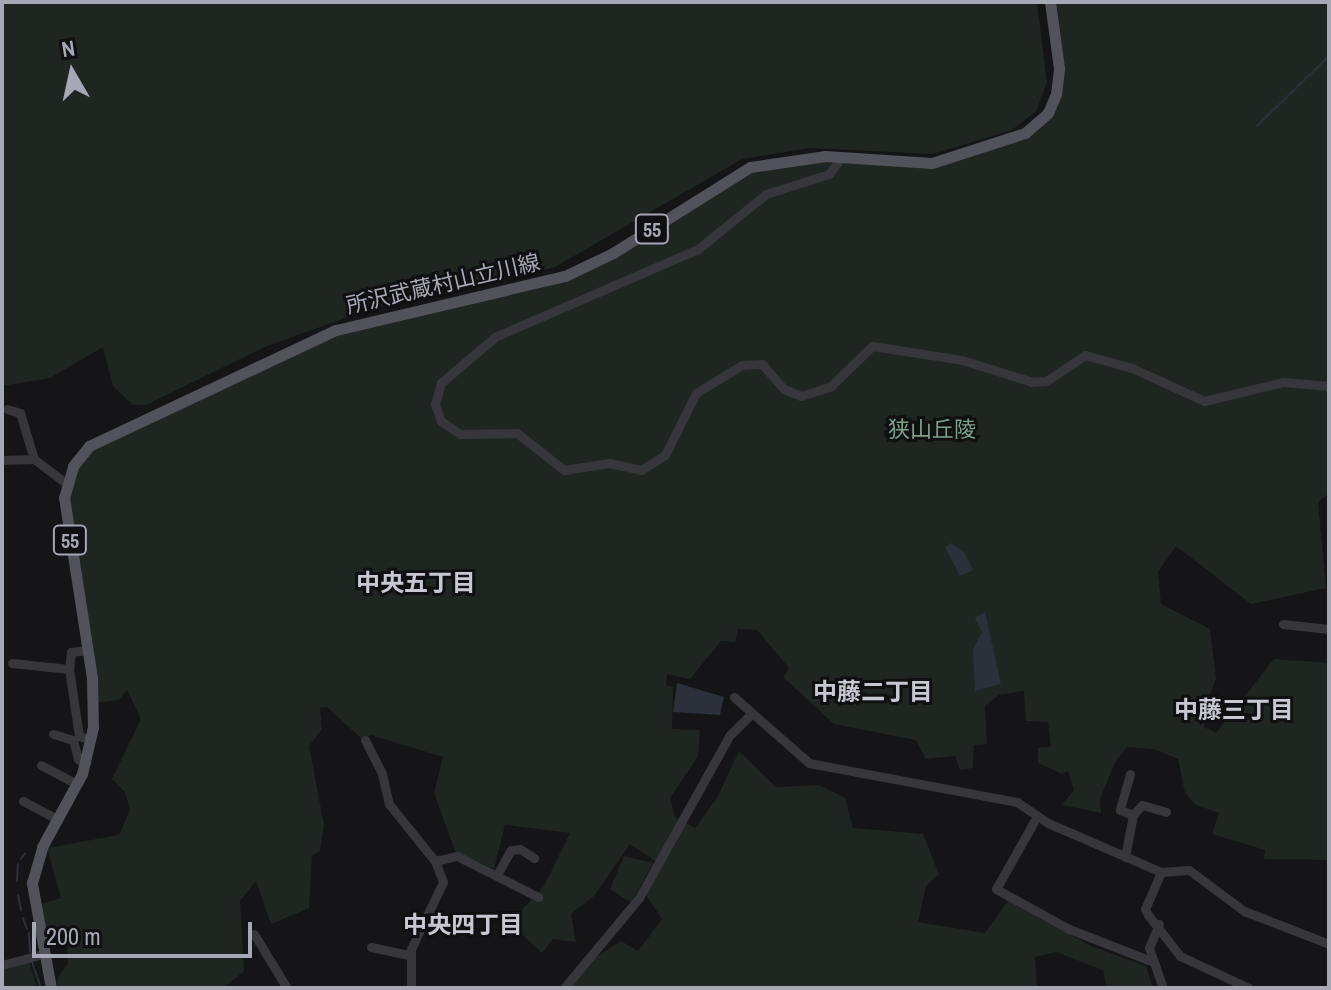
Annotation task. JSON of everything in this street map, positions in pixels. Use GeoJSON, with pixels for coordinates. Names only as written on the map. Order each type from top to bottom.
{"type":"FeatureCollection","features":[{"type":"Feature","properties":{"kind":"main road","name":"所沢武蔵村山立川線"},"geometry":{"type":"LineString","coordinates":[[66,483],[89,446],[336,330],[565,276],[613,253],[741,170],[807,156],[932,163],[1006,141],[1038,124],[1048,113],[1059,80],[1050,2]]}},
{"type":"Feature","properties":{"kind":"main road","name":"55"},"geometry":{"type":"LineString","coordinates":[[51,988],[32,883],[57,819],[86,762],[94,703],[66,483]]}},
{"type":"Feature","properties":{"kind":"street"},"geometry":{"type":"LineString","coordinates":[[842,156],[829,174],[766,194],[698,249],[495,337],[441,383],[435,404],[441,421],[460,434],[517,433],[564,470],[602,463],[641,470],[665,455],[696,393],[742,365],[762,364],[784,389],[801,396],[831,386],[872,346],[966,361],[1032,382],[1046,381],[1077,357],[1090,356],[1132,368],[1201,400],[1283,382],[1329,386]]}},
{"type":"Feature","properties":{"kind":"street"},"geometry":{"type":"LineString","coordinates":[[7,409],[20,413],[34,459],[66,483]]}},
{"type":"Feature","properties":{"kind":"street"},"geometry":{"type":"LineString","coordinates":[[2,460],[34,459]]}},
{"type":"Feature","properties":{"kind":"street"},"geometry":{"type":"LineString","coordinates":[[1283,624],[1329,629]]}},
{"type":"Feature","properties":{"kind":"street"},"geometry":{"type":"LineString","coordinates":[[87,650],[71,652],[69,669],[79,736],[91,740]]}},
{"type":"Feature","properties":{"kind":"street"},"geometry":{"type":"LineString","coordinates":[[12,663],[69,669]]}},
{"type":"Feature","properties":{"kind":"street"},"geometry":{"type":"LineString","coordinates":[[734,697],[750,715],[809,763],[925,789],[986,794],[1017,802],[1036,818],[1161,872],[1189,870],[1244,911],[1329,944]]}},
{"type":"Feature","properties":{"kind":"street"},"geometry":{"type":"LineString","coordinates":[[564,988],[639,898],[729,736],[750,715]]}},
{"type":"Feature","properties":{"kind":"street"},"geometry":{"type":"LineString","coordinates":[[53,734],[73,740],[78,759],[86,762]]}},
{"type":"Feature","properties":{"kind":"street"},"geometry":{"type":"LineString","coordinates":[[365,740],[382,774],[387,801],[435,861],[443,886],[409,955],[411,988]]}},
{"type":"Feature","properties":{"kind":"street"},"geometry":{"type":"LineString","coordinates":[[41,765],[76,784]]}},
{"type":"Feature","properties":{"kind":"street"},"geometry":{"type":"LineString","coordinates":[[1130,774],[1120,810],[1133,815]]}},
{"type":"Feature","properties":{"kind":"street"},"geometry":{"type":"LineString","coordinates":[[23,801],[57,819]]}},
{"type":"Feature","properties":{"kind":"street"},"geometry":{"type":"LineString","coordinates":[[1125,857],[1133,815],[1142,805],[1166,812]]}},
{"type":"Feature","properties":{"kind":"street"},"geometry":{"type":"LineString","coordinates":[[1036,818],[996,889],[1069,929],[1151,961]]}},
{"type":"Feature","properties":{"kind":"street"},"geometry":{"type":"LineString","coordinates":[[498,873],[511,850],[520,849],[534,858]]}},
{"type":"Feature","properties":{"kind":"street"},"geometry":{"type":"LineString","coordinates":[[435,861],[457,856],[498,873],[538,897]]}},
{"type":"Feature","properties":{"kind":"street"},"geometry":{"type":"LineString","coordinates":[[1161,872],[1145,909],[1180,956],[1249,988]]}},
{"type":"Feature","properties":{"kind":"street"},"geometry":{"type":"LineString","coordinates":[[1159,924],[1149,944],[1151,961],[1163,988]]}},
{"type":"Feature","properties":{"kind":"street"},"geometry":{"type":"LineString","coordinates":[[254,934],[287,988]]}},
{"type":"Feature","properties":{"kind":"street"},"geometry":{"type":"LineString","coordinates":[[371,947],[409,955]]}},
{"type":"Feature","properties":{"kind":"street"},"geometry":{"type":"LineString","coordinates":[[2,965],[43,954]]}},
{"type":"Feature","properties":{"kind":"green space"},"geometry":{"type":"Polygon","coordinates":[[[2,2],[1037,2],[1047,83],[1036,111],[1012,130],[933,154],[810,148],[742,159],[555,267],[371,309],[267,346],[146,405],[133,405],[113,386],[103,347],[50,378],[2,386],[2,2]]]}},
{"type":"Feature","properties":{"kind":"green space","name":"狭山丘陵"},"geometry":{"type":"Polygon","coordinates":[[[1050,2],[1329,2],[1329,493],[1318,502],[1326,588],[1251,604],[1176,546],[1158,572],[1161,604],[1210,629],[1216,679],[1203,711],[1204,727],[1216,733],[1274,659],[1329,663],[1329,860],[1264,859],[1265,850],[1212,834],[1219,813],[1196,805],[1185,793],[1178,759],[1154,749],[1127,747],[1115,762],[1100,799],[1101,813],[1062,805],[1074,790],[1068,771],[1062,774],[1038,763],[1038,748],[1051,747],[1048,722],[1026,721],[1024,691],[999,695],[985,706],[987,744],[974,745],[973,768],[960,770],[955,756],[926,759],[916,740],[834,724],[783,677],[789,668],[757,630],[738,629],[735,642],[721,641],[690,679],[667,674],[666,685],[673,687],[672,729],[700,730],[698,756],[670,798],[675,817],[695,828],[717,798],[739,751],[776,787],[819,785],[845,798],[853,828],[923,834],[939,874],[926,886],[918,922],[985,933],[1008,901],[1091,946],[1146,966],[1153,988],[1107,988],[1103,970],[1056,952],[1035,957],[1037,988],[567,988],[587,963],[621,941],[638,951],[662,919],[646,895],[657,862],[630,844],[594,896],[571,914],[576,942],[553,939],[542,953],[510,923],[544,886],[570,833],[505,825],[494,869],[455,851],[434,793],[443,757],[371,735],[362,739],[327,707],[320,708],[322,729],[309,746],[324,825],[320,851],[312,855],[309,908],[271,924],[256,881],[240,901],[244,971],[224,988],[58,988],[57,979],[68,963],[66,932],[46,930],[42,904],[61,898],[47,848],[119,835],[130,810],[125,792],[112,779],[141,719],[127,690],[119,700],[94,703],[64,498],[80,456],[336,330],[565,276],[733,174],[807,156],[913,164],[1025,133],[1056,94],[1050,2]]]}},
{"type":"Feature","properties":{"kind":"green space"},"geometry":{"type":"Polygon","coordinates":[[[624,856],[653,863],[631,903],[610,889],[624,856]]]}},
{"type":"Feature","properties":{"kind":"green space"},"geometry":{"type":"Polygon","coordinates":[[[29,961],[37,988],[2,988],[2,969],[29,961]]]}},
{"type":"Feature","properties":{"kind":"shaded area"},"geometry":{"type":"Polygon","coordinates":[[[951,543],[964,552],[973,570],[960,576],[945,547],[951,543]]]}},
{"type":"Feature","properties":{"kind":"shaded area"},"geometry":{"type":"Polygon","coordinates":[[[985,612],[1001,684],[975,691],[973,649],[982,632],[975,618],[985,612]]]}},
{"type":"Feature","properties":{"kind":"shaded area"},"geometry":{"type":"Polygon","coordinates":[[[677,683],[724,697],[720,715],[673,712],[677,683]]]}},
{"type":"Feature","properties":{"kind":"waterway"},"geometry":{"type":"LineString","coordinates":[[1257,126],[1329,56]]}},
{"type":"Feature","properties":{"kind":"waterway"},"geometry":{"type":"LineString","coordinates":[[21,859],[25,853]]}},
{"type":"Feature","properties":{"kind":"waterway"},"geometry":{"type":"LineString","coordinates":[[17,881],[18,864]]}},
{"type":"Feature","properties":{"kind":"waterway"},"geometry":{"type":"LineString","coordinates":[[18,895],[21,911]]}},
{"type":"Feature","properties":{"kind":"waterway"},"geometry":{"type":"LineString","coordinates":[[23,918],[27,929]]}},
{"type":"Feature","properties":{"kind":"waterway"},"geometry":{"type":"LineString","coordinates":[[29,933],[30,952]]}},
{"type":"Feature","properties":{"kind":"waterway"},"geometry":{"type":"LineString","coordinates":[[32,962],[41,988]]}},
{"type":"Feature","properties":{"kind":"district","name":"中央五丁目"},"geometry":{"type":"Point","coordinates":[416,583]}},
{"type":"Feature","properties":{"kind":"district","name":"中藤二丁目"},"geometry":{"type":"Point","coordinates":[873,692]}},
{"type":"Feature","properties":{"kind":"district","name":"中藤三丁目"},"geometry":{"type":"Point","coordinates":[1234,710]}},
{"type":"Feature","properties":{"kind":"district","name":"中央四丁目"},"geometry":{"type":"Point","coordinates":[463,925]}}]}
